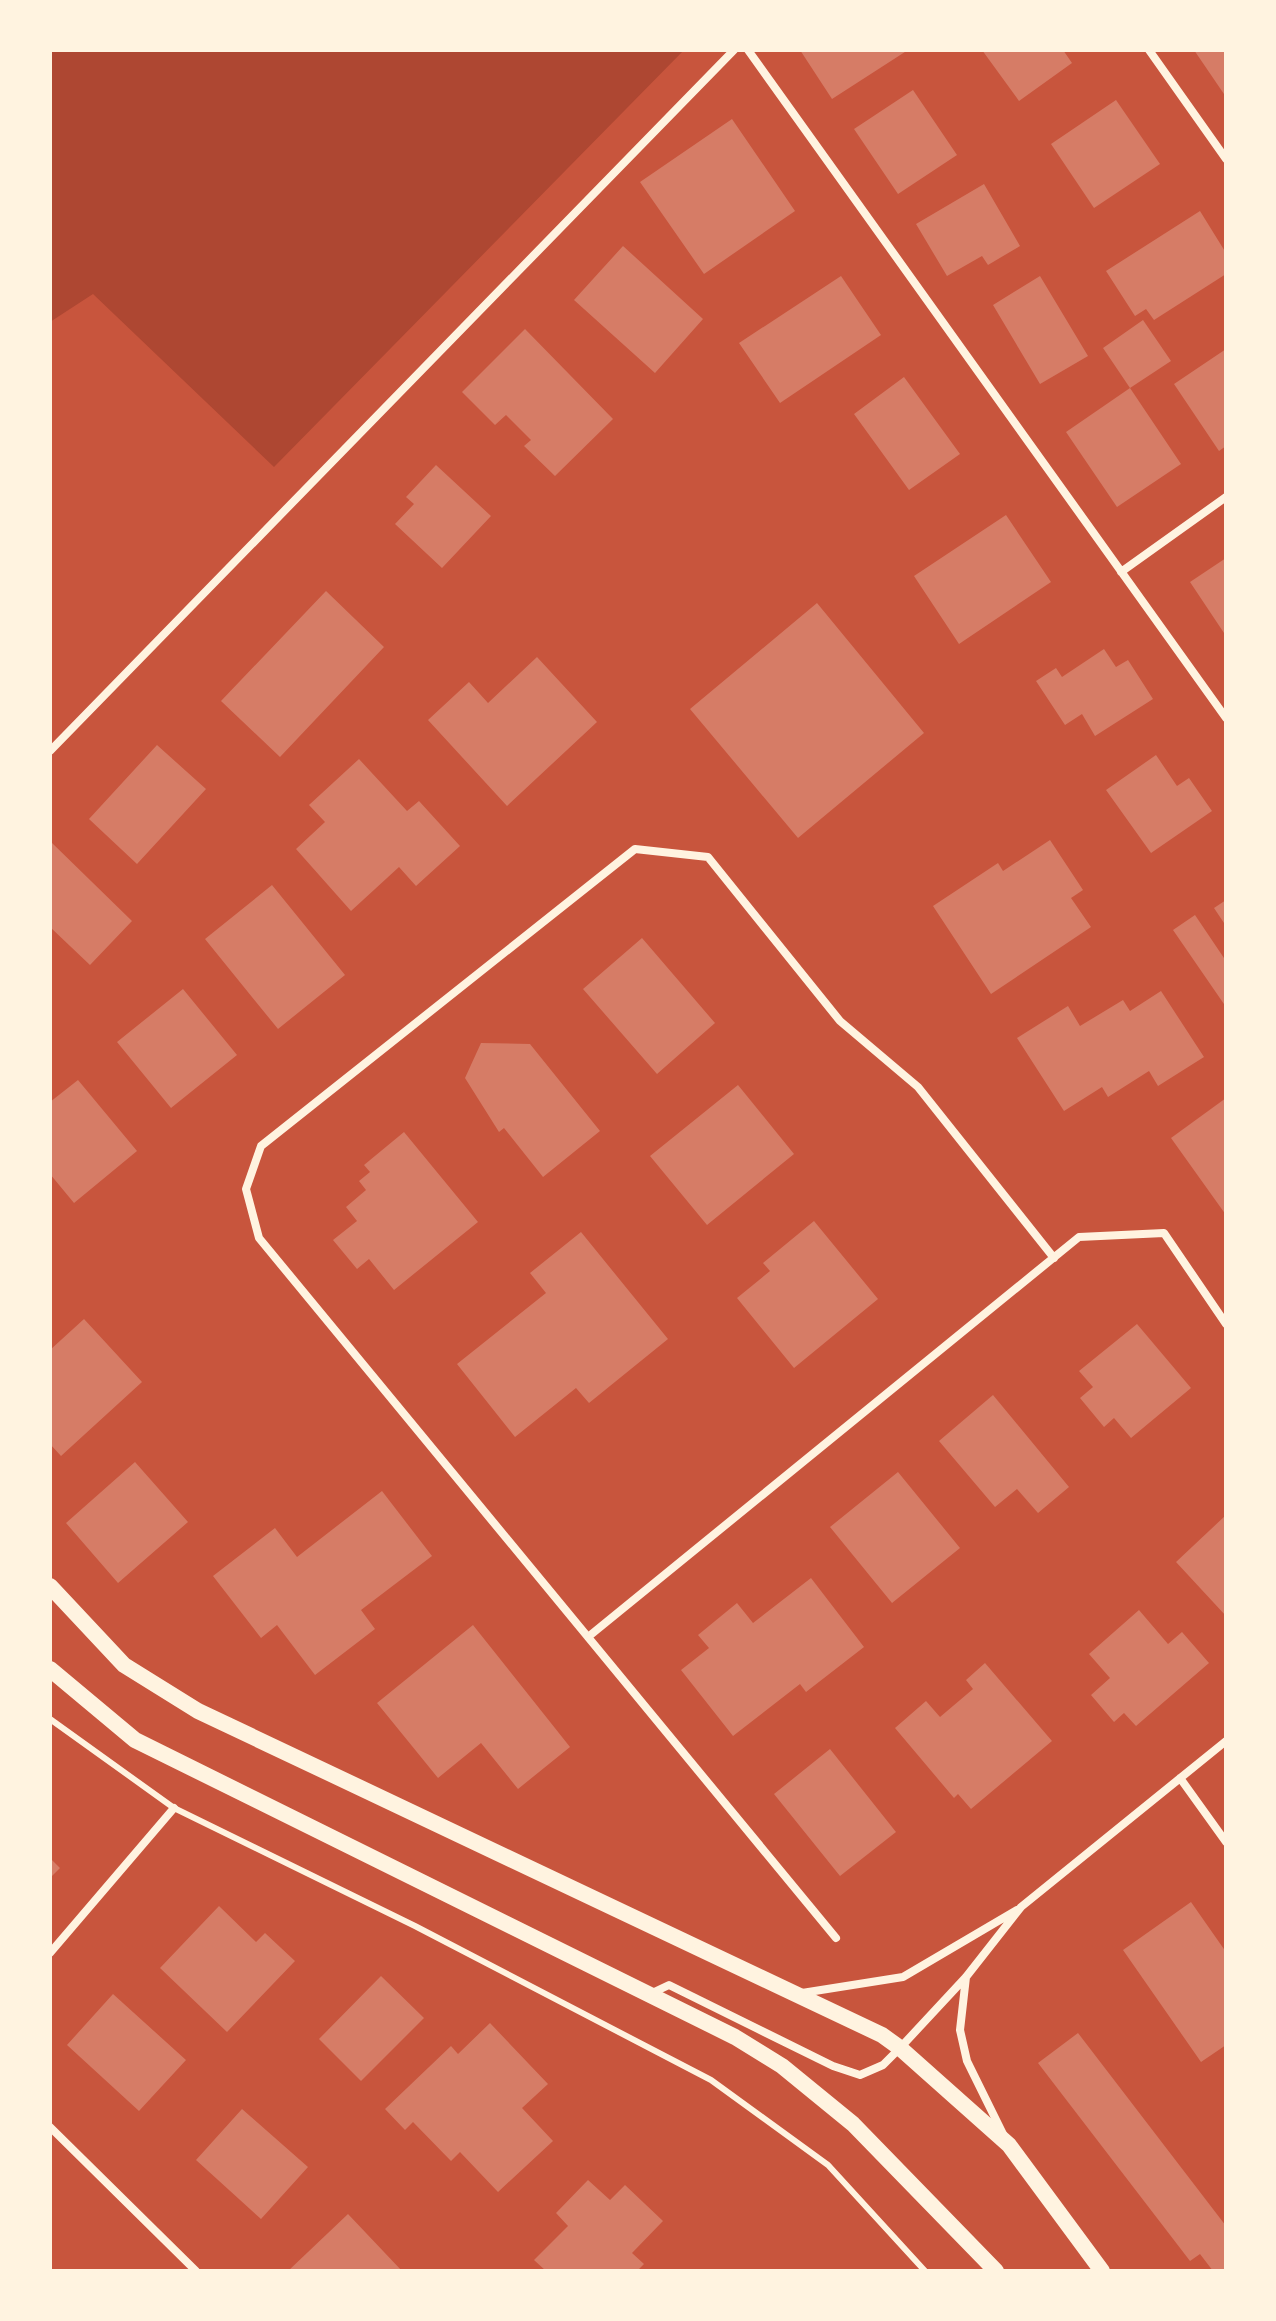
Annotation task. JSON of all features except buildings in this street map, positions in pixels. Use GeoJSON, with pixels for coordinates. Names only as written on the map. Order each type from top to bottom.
{"type":"FeatureCollection","features":[{"type":"Feature","properties":{"kind":"main road"},"geometry":{"type":"LineString","coordinates":[[50,1586],[124,1665],[198,1711],[882,2035],[1009,2145],[1102,2271]]}},
{"type":"Feature","properties":{"kind":"main road"},"geometry":{"type":"LineString","coordinates":[[50,1669],[135,1740],[650,1994],[735,2037],[782,2066],[853,2124],[996,2271]]}},
{"type":"Feature","properties":{"kind":"street"},"geometry":{"type":"LineString","coordinates":[[50,751],[734,50]]}},
{"type":"Feature","properties":{"kind":"street"},"geometry":{"type":"LineString","coordinates":[[748,50],[1226,718]]}},
{"type":"Feature","properties":{"kind":"street"},"geometry":{"type":"LineString","coordinates":[[1149,50],[1226,159]]}},
{"type":"Feature","properties":{"kind":"street"},"geometry":{"type":"LineString","coordinates":[[1121,572],[1226,497]]}},
{"type":"Feature","properties":{"kind":"street"},"geometry":{"type":"LineString","coordinates":[[836,1938],[259,1238],[246,1189],[261,1146],[635,849],[708,857],[840,1021],[918,1087],[1054,1258]]}},
{"type":"Feature","properties":{"kind":"street"},"geometry":{"type":"LineString","coordinates":[[588,1637],[1079,1237],[1164,1233],[1226,1324]]}},
{"type":"Feature","properties":{"kind":"street"},"geometry":{"type":"LineString","coordinates":[[796,1994],[903,1977],[1021,1907],[1226,1741]]}},
{"type":"Feature","properties":{"kind":"street"},"geometry":{"type":"LineString","coordinates":[[1180,1778],[1226,1842]]}},
{"type":"Feature","properties":{"kind":"street"},"geometry":{"type":"LineString","coordinates":[[50,1953],[174,1808]]}},
{"type":"Feature","properties":{"kind":"street"},"geometry":{"type":"LineString","coordinates":[[650,1994],[669,1985],[833,2066],[860,2075],[883,2065],[900,2048],[966,1977],[1021,1907]]}},
{"type":"Feature","properties":{"kind":"street"},"geometry":{"type":"LineString","coordinates":[[966,1977],[960,2030],[967,2061],[1009,2145]]}},
{"type":"Feature","properties":{"kind":"street"},"geometry":{"type":"LineString","coordinates":[[50,2127],[196,2271]]}},
{"type":"Feature","properties":{"kind":"lane"},"geometry":{"type":"LineString","coordinates":[[50,1719],[174,1808],[415,1926],[711,2080],[828,2165],[925,2271]]}},
{"type":"Feature","properties":{"kind":"shaded area"},"geometry":{"type":"Polygon","coordinates":[[[50,50],[684,50],[274,467],[93,294],[50,322],[50,50]]]}}]}
